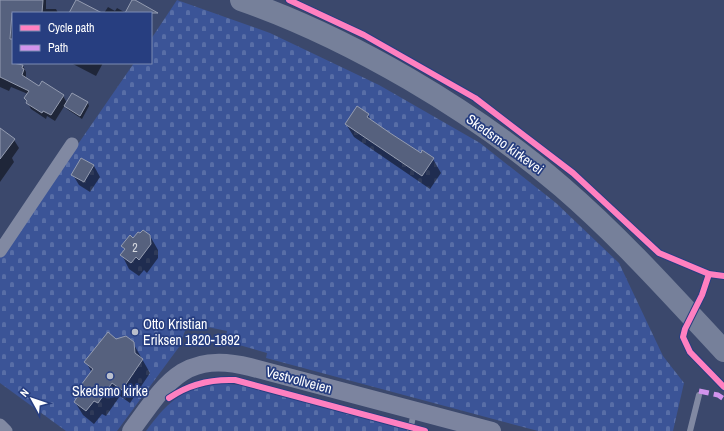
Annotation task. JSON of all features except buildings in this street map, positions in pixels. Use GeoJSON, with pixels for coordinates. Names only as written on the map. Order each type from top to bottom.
{"type":"FeatureCollection","features":[{"type":"Feature","properties":{"kind":"highway","name":"Skedsmo kirkevei"},"geometry":{"type":"LineString","coordinates":[[240,0],[286,18],[394,72],[450,105],[510,146],[561,186],[587,209],[640,262],[724,351]]}},
{"type":"Feature","properties":{"kind":"street"},"geometry":{"type":"LineString","coordinates":[[0,252],[72,144]]}},
{"type":"Feature","properties":{"kind":"street","name":"Vestvollveien"},"geometry":{"type":"LineString","coordinates":[[131,431],[153,401],[174,378],[194,366],[218,362],[236,363],[492,431]]}},
{"type":"Feature","properties":{"kind":"street"},"geometry":{"type":"LineString","coordinates":[[0,425],[6,431]]}},
{"type":"Feature","properties":{"kind":"lane"},"geometry":{"type":"LineString","coordinates":[[690,431],[699,395]]}},
{"type":"Feature","properties":{"kind":"lane"},"geometry":{"type":"LineString","coordinates":[[410,431],[415,410]]}},
{"type":"Feature","properties":{"kind":"green space"},"geometry":{"type":"Polygon","coordinates":[[[177,0],[270,33],[379,85],[480,143],[556,203],[619,263],[663,356],[684,383],[673,431],[538,431],[266,358],[267,353],[225,341],[227,331],[188,323],[179,347],[117,431],[66,431],[0,383],[0,257],[133,64],[152,64],[152,38],[177,0]]]}},
{"type":"Feature","properties":{"kind":"green space"},"geometry":{"type":"Polygon","coordinates":[[[214,383],[240,385],[415,431],[146,431],[167,406],[183,394],[214,383]]]}},
{"type":"Feature","properties":{"kind":"marked path"},"geometry":{"type":"LineString","coordinates":[[699,391],[718,395],[724,399]]}},
{"type":"Feature","properties":{"kind":"cycle path"},"geometry":{"type":"LineString","coordinates":[[289,0],[364,35],[475,98],[573,173],[659,253],[709,274],[724,276]]}},
{"type":"Feature","properties":{"kind":"cycle path"},"geometry":{"type":"LineString","coordinates":[[709,274],[702,295],[685,329],[683,337],[690,352],[724,387]]}},
{"type":"Feature","properties":{"kind":"cycle path"},"geometry":{"type":"LineString","coordinates":[[169,398],[184,389],[200,383],[217,380],[235,380],[425,431]]}},
{"type":"Feature","properties":{"kind":"place","name":"Otto Kristian Eriksen 1820-1892"},"geometry":{"type":"Point","coordinates":[135,332]}},
{"type":"Feature","properties":{"kind":"place","name":"Skedsmo kirke"},"geometry":{"type":"Point","coordinates":[110,376]}}]}
